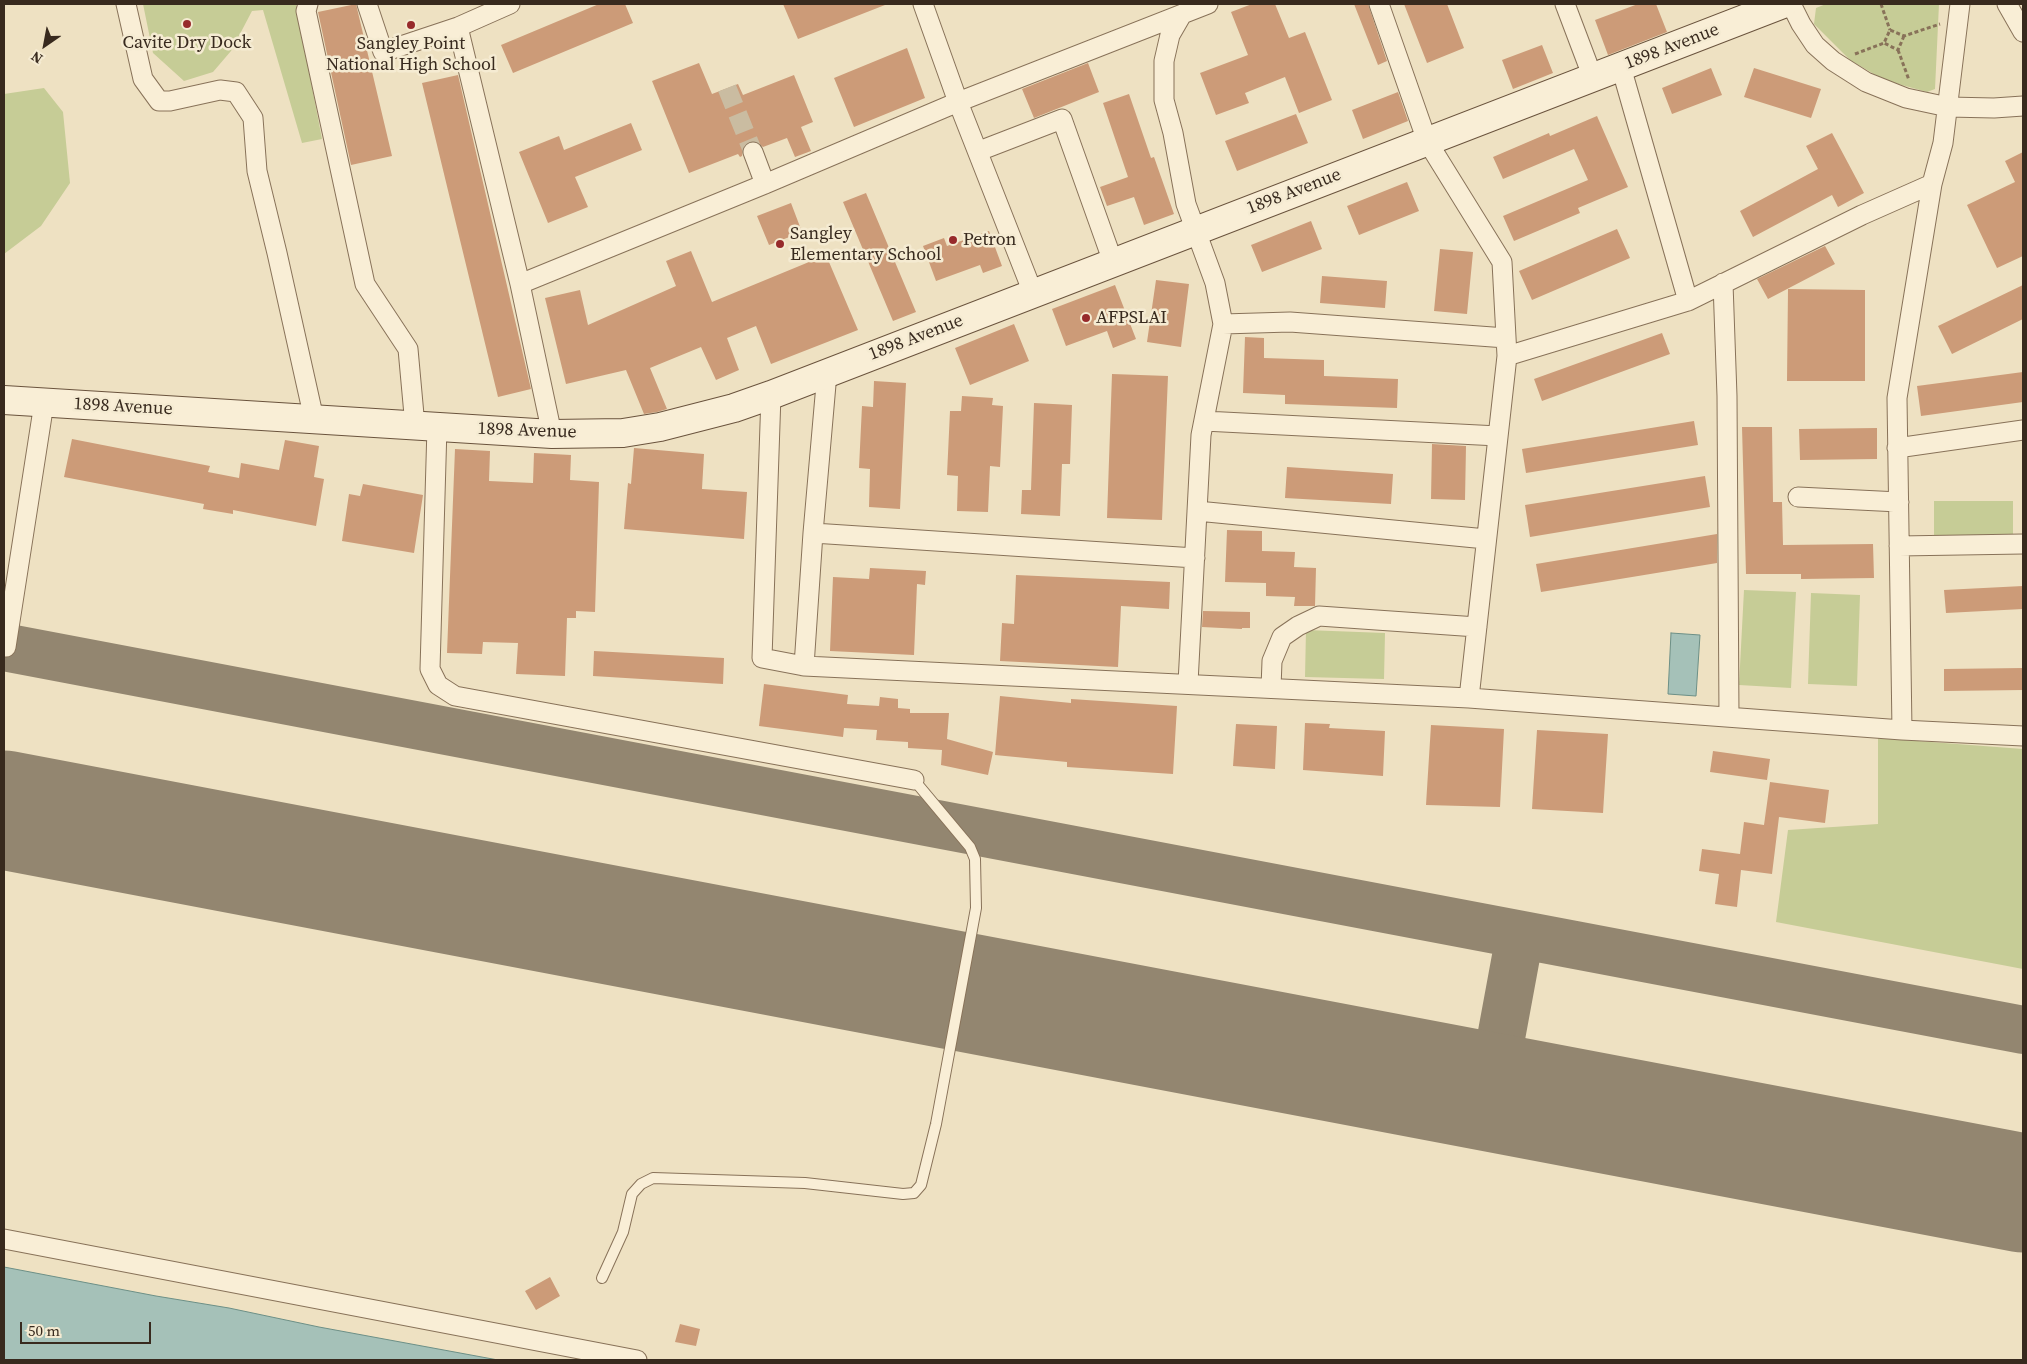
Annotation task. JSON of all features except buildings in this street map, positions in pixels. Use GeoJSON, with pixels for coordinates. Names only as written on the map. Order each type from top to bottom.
{"type":"FeatureCollection","features":[{"type":"Feature","properties":{"kind":"street"},"geometry":{"type":"LineString","coordinates":[[126,4],[143,79],[159,101],[170,101],[220,90],[236,92],[253,118],[256,171],[277,253],[314,419]]}},
{"type":"Feature","properties":{"kind":"street"},"geometry":{"type":"LineString","coordinates":[[308,4],[306,11],[365,284],[408,350],[426,426],[430,669],[438,684],[455,696],[914,780]]}},
{"type":"Feature","properties":{"kind":"street"},"geometry":{"type":"LineString","coordinates":[[367,4],[383,52],[458,27],[510,4]]}},
{"type":"Feature","properties":{"kind":"street"},"geometry":{"type":"LineString","coordinates":[[923,4],[958,102],[979,151],[1033,293]]}},
{"type":"Feature","properties":{"kind":"street"},"geometry":{"type":"LineString","coordinates":[[520,284],[765,184],[958,102],[1208,4]]}},
{"type":"Feature","properties":{"kind":"street"},"geometry":{"type":"LineString","coordinates":[[1379,4],[1427,141],[1502,262],[1506,347],[1469,698]]}},
{"type":"Feature","properties":{"kind":"street"},"geometry":{"type":"LineString","coordinates":[[1565,4],[1593,78]]}},
{"type":"Feature","properties":{"kind":"street","name":"1898 Avenue"},"geometry":{"type":"LineString","coordinates":[[4,400],[552,434],[623,433],[660,427],[734,408],[771,395],[1783,4]]}},
{"type":"Feature","properties":{"kind":"street"},"geometry":{"type":"LineString","coordinates":[[1791,4],[1800,24],[1815,45],[1833,61],[1866,82],[1906,98],[1948,106],[1994,108],[2023,106]]}},
{"type":"Feature","properties":{"kind":"street"},"geometry":{"type":"LineString","coordinates":[[2008,4],[2023,32]]}},
{"type":"Feature","properties":{"kind":"street"},"geometry":{"type":"LineString","coordinates":[[1902,730],[1897,398],[1932,184],[1943,142],[1959,11]]}},
{"type":"Feature","properties":{"kind":"street"},"geometry":{"type":"LineString","coordinates":[[1181,16],[1170,35],[1164,61],[1164,100],[1173,133],[1186,204],[1194,231],[1215,283],[1222,324],[1201,435],[1188,683]]}},
{"type":"Feature","properties":{"kind":"street"},"geometry":{"type":"LineString","coordinates":[[458,27],[520,284],[552,434]]}},
{"type":"Feature","properties":{"kind":"street"},"geometry":{"type":"LineString","coordinates":[[1621,67],[1688,301]]}},
{"type":"Feature","properties":{"kind":"street"},"geometry":{"type":"LineString","coordinates":[[979,151],[1062,119],[1113,262]]}},
{"type":"Feature","properties":{"kind":"street"},"geometry":{"type":"LineString","coordinates":[[753,152],[765,184]]}},
{"type":"Feature","properties":{"kind":"street"},"geometry":{"type":"LineString","coordinates":[[1222,324],[1290,322],[1506,347],[1688,301],[1862,215],[1932,184]]}},
{"type":"Feature","properties":{"kind":"street"},"geometry":{"type":"LineString","coordinates":[[1723,283],[1727,387],[1729,717]]}},
{"type":"Feature","properties":{"kind":"street"},"geometry":{"type":"LineString","coordinates":[[804,666],[827,373]]}},
{"type":"Feature","properties":{"kind":"street"},"geometry":{"type":"LineString","coordinates":[[771,395],[762,658],[804,666],[1469,698],[1902,730],[2023,736]]}},
{"type":"Feature","properties":{"kind":"street"},"geometry":{"type":"LineString","coordinates":[[6,647],[44,403]]}},
{"type":"Feature","properties":{"kind":"street"},"geometry":{"type":"LineString","coordinates":[[1204,421],[1498,436]]}},
{"type":"Feature","properties":{"kind":"street"},"geometry":{"type":"LineString","coordinates":[[1898,448],[2023,430]]}},
{"type":"Feature","properties":{"kind":"street"},"geometry":{"type":"LineString","coordinates":[[1798,496],[1898,502]]}},
{"type":"Feature","properties":{"kind":"street"},"geometry":{"type":"LineString","coordinates":[[1197,512],[1486,539]]}},
{"type":"Feature","properties":{"kind":"street"},"geometry":{"type":"LineString","coordinates":[[813,533],[1195,558]]}},
{"type":"Feature","properties":{"kind":"street"},"geometry":{"type":"LineString","coordinates":[[1899,546],[2023,544]]}},
{"type":"Feature","properties":{"kind":"street"},"geometry":{"type":"LineString","coordinates":[[1271,688],[1272,661],[1282,637],[1298,626],[1319,616],[1477,627]]}},
{"type":"Feature","properties":{"kind":"street"},"geometry":{"type":"LineString","coordinates":[[4,1238],[637,1360]]}},
{"type":"Feature","properties":{"kind":"lane"},"geometry":{"type":"LineString","coordinates":[[602,1278],[623,1232],[632,1194],[641,1184],[653,1178],[805,1183],[903,1194],[914,1193],[921,1185],[936,1124],[976,908],[976,898],[975,859],[970,847],[914,780]]}},
{"type":"Feature","properties":{"kind":"path"},"geometry":{"type":"LineString","coordinates":[[1881,4],[1890,30],[1884,44]]}},
{"type":"Feature","properties":{"kind":"path"},"geometry":{"type":"LineString","coordinates":[[1906,98],[1910,82],[1898,50],[1904,36],[1959,11]]}},
{"type":"Feature","properties":{"kind":"path"},"geometry":{"type":"LineString","coordinates":[[1890,30],[1904,36]]}},
{"type":"Feature","properties":{"kind":"path"},"geometry":{"type":"LineString","coordinates":[[1833,61],[1884,44],[1898,50]]}},
{"type":"Feature","properties":{"kind":"green space"},"geometry":{"type":"Polygon","coordinates":[[[143,4],[296,4],[322,139],[302,143],[263,10],[252,11],[231,51],[213,72],[184,81],[153,53],[143,4]]]}},
{"type":"Feature","properties":{"kind":"green space"},"geometry":{"type":"Polygon","coordinates":[[[1826,4],[1939,4],[1935,89],[1927,92],[1884,80],[1850,60],[1814,24],[1816,8],[1826,4]]]}},
{"type":"Feature","properties":{"kind":"green space"},"geometry":{"type":"Polygon","coordinates":[[[44,88],[63,112],[70,183],[41,226],[4,254],[4,94],[44,88]]]}},
{"type":"Feature","properties":{"kind":"green space"},"geometry":{"type":"Polygon","coordinates":[[[1934,501],[2013,501],[2013,540],[1934,539],[1934,501]]]}},
{"type":"Feature","properties":{"kind":"green space"},"geometry":{"type":"Polygon","coordinates":[[[1744,590],[1796,592],[1791,688],[1739,685],[1744,590]]]}},
{"type":"Feature","properties":{"kind":"green space"},"geometry":{"type":"Polygon","coordinates":[[[1811,593],[1860,595],[1857,686],[1808,684],[1811,593]]]}},
{"type":"Feature","properties":{"kind":"green space"},"geometry":{"type":"Polygon","coordinates":[[[1306,630],[1385,633],[1384,679],[1305,677],[1306,630]]]}},
{"type":"Feature","properties":{"kind":"green space"},"geometry":{"type":"Polygon","coordinates":[[[1878,738],[2023,749],[2023,969],[1776,922],[1788,830],[1878,824],[1878,738]]]}},
{"type":"Feature","properties":{"kind":"water"},"geometry":{"type":"Polygon","coordinates":[[[1671,633],[1700,635],[1696,696],[1668,694],[1671,633]]]}},
{"type":"Feature","properties":{"kind":"water"},"geometry":{"type":"Polygon","coordinates":[[[4,1267],[229,1308],[319,1327],[498,1360],[4,1360],[4,1267]]]}},
{"type":"Feature","properties":{"kind":"taxiway"},"geometry":{"type":"LineString","coordinates":[[4,647],[2023,1030]]}},
{"type":"Feature","properties":{"kind":"taxiway"},"geometry":{"type":"LineString","coordinates":[[1491,1092],[1520,935]]}},
{"type":"Feature","properties":{"kind":"runway"},"geometry":{"type":"LineString","coordinates":[[4,810],[2023,1193]]}},
{"type":"Feature","properties":{"kind":"tunnel"},"geometry":{"type":"LineString","coordinates":[[727,88],[753,152]]}},
{"type":"Feature","properties":{"kind":"place","name":"Cavite Dry Dock"},"geometry":{"type":"Point","coordinates":[187,24]}},
{"type":"Feature","properties":{"kind":"place","name":"Sangley Point National High School"},"geometry":{"type":"Point","coordinates":[411,25]}},
{"type":"Feature","properties":{"kind":"place","name":"Petron"},"geometry":{"type":"Point","coordinates":[953,240]}},
{"type":"Feature","properties":{"kind":"place","name":"Sangley Elementary School"},"geometry":{"type":"Point","coordinates":[780,244]}},
{"type":"Feature","properties":{"kind":"place","name":"AFPSLAI"},"geometry":{"type":"Point","coordinates":[1086,318]}}]}
